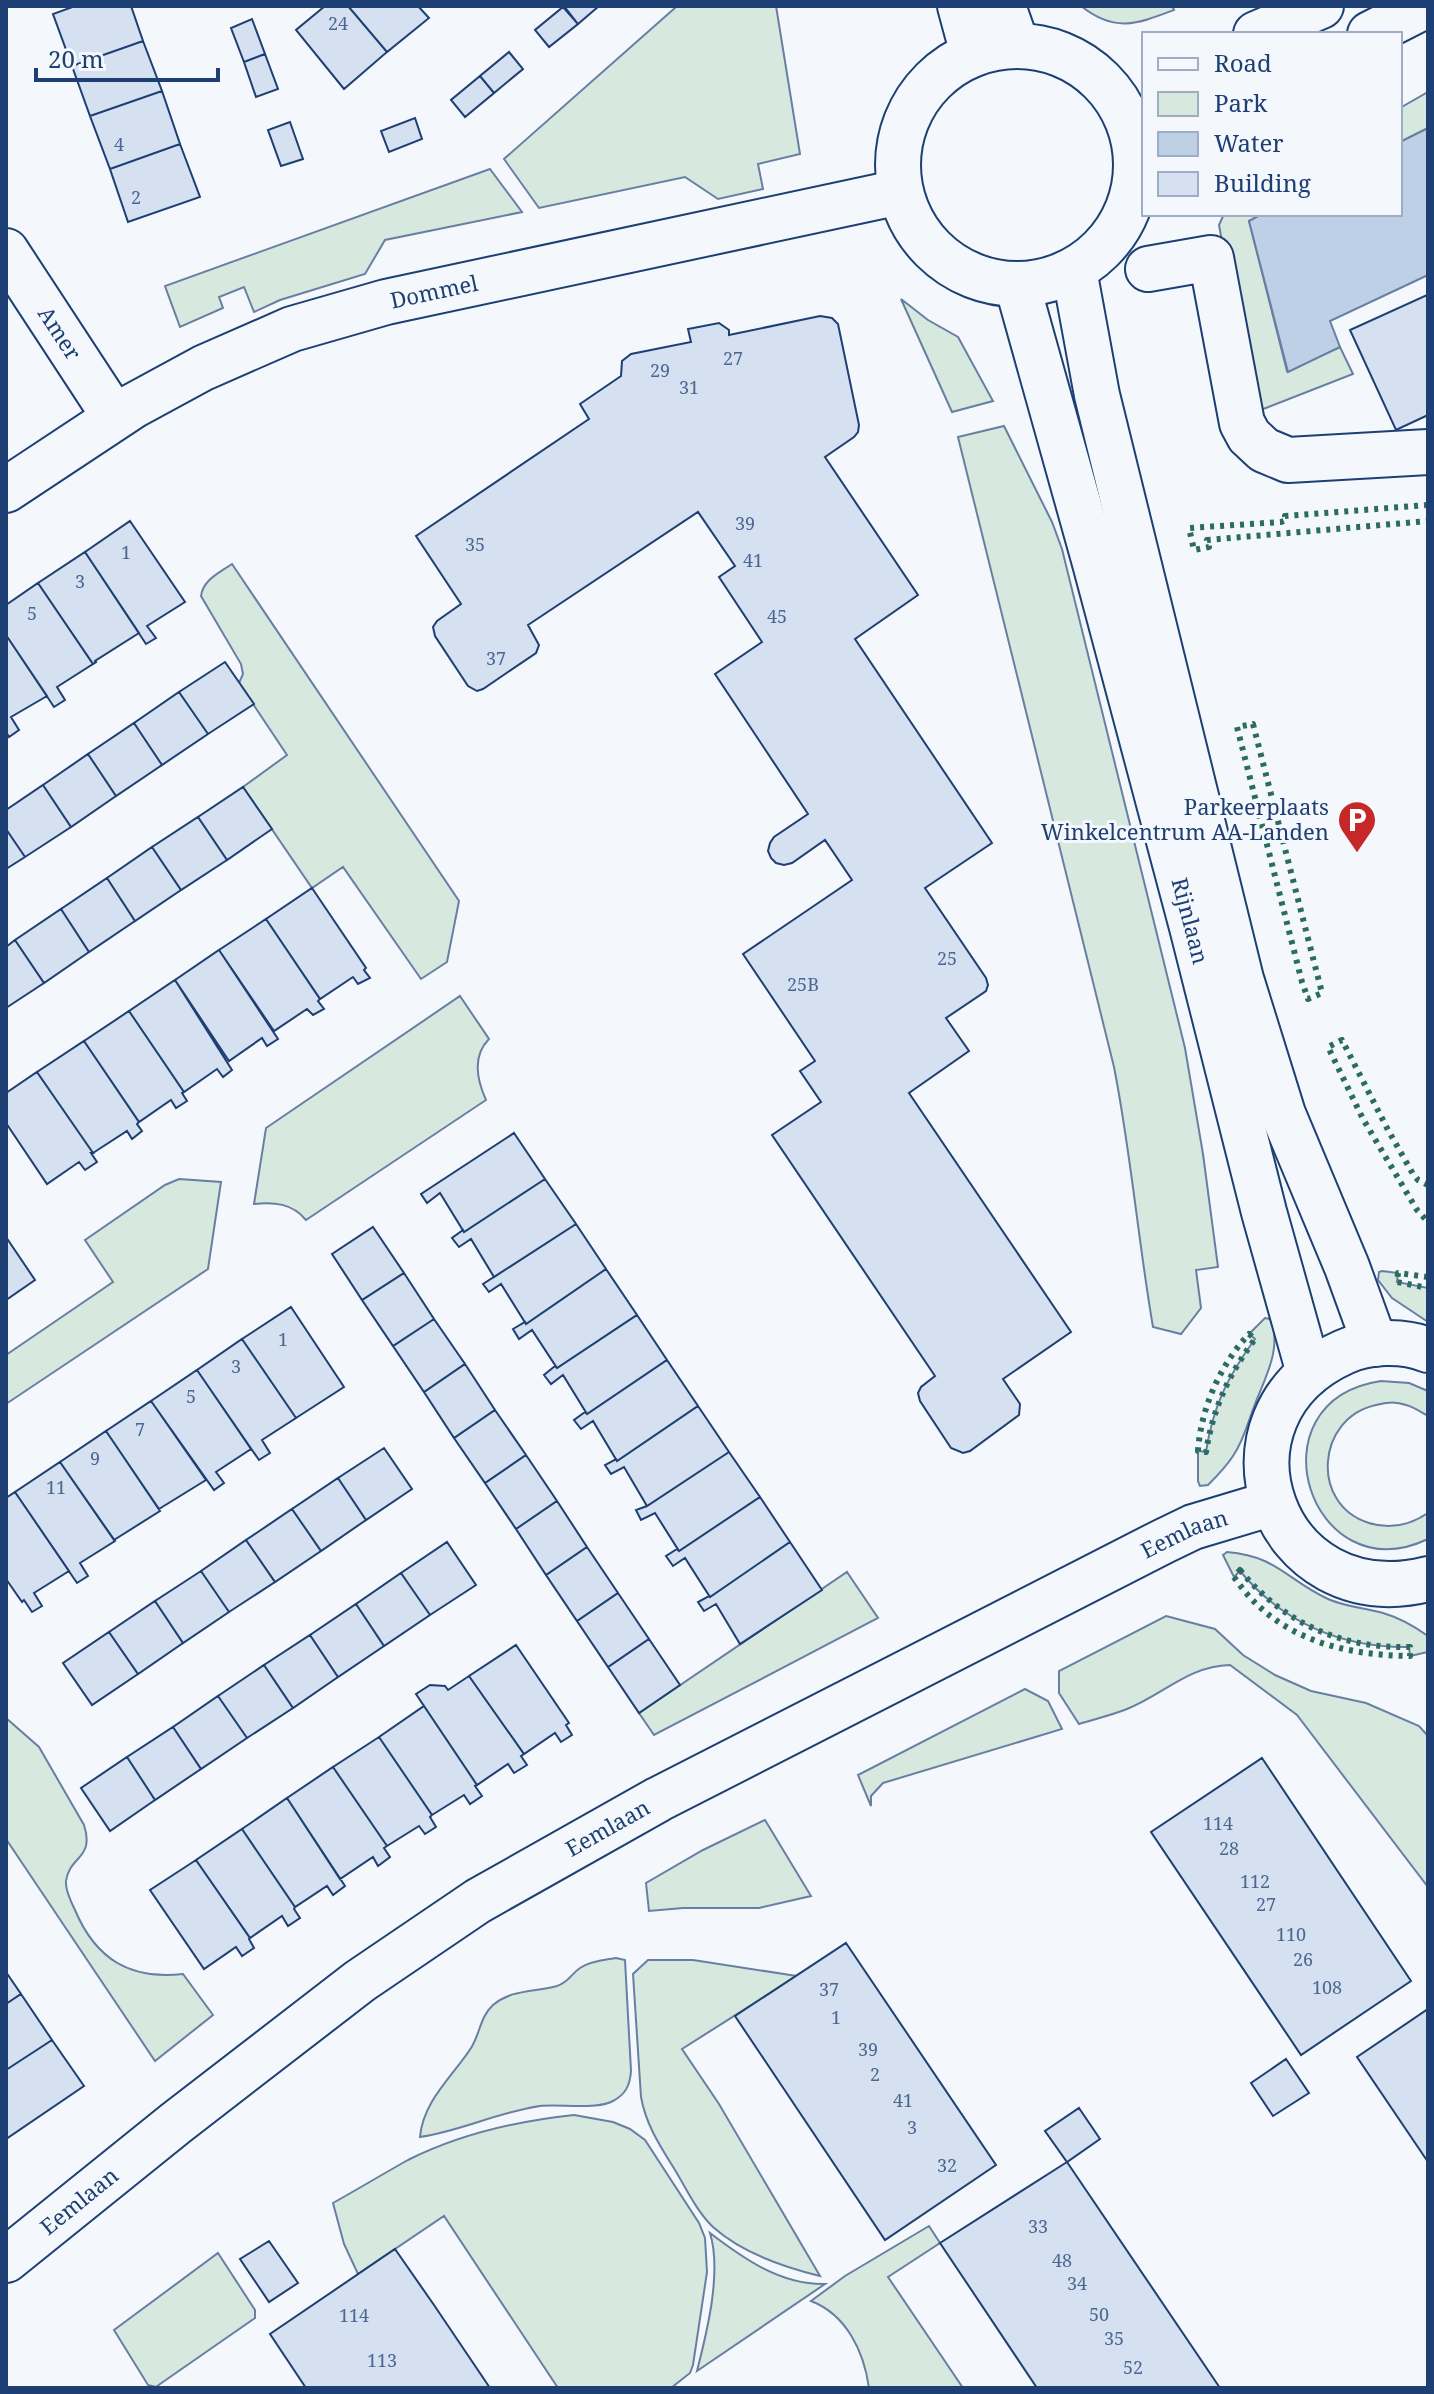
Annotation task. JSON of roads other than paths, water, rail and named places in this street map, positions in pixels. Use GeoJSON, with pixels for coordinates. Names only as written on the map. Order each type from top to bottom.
{"type":"FeatureCollection","features":[{"type":"Feature","properties":{"kind":"street"},"geometry":{"type":"LineString","coordinates":[[960,6],[973,54]]}},
{"type":"Feature","properties":{"kind":"street"},"geometry":{"type":"LineString","coordinates":[[1261,32],[1321,6]]}},
{"type":"Feature","properties":{"kind":"street"},"geometry":{"type":"LineString","coordinates":[[1374,32],[1425,6]]}},
{"type":"Feature","properties":{"kind":"street"},"geometry":{"type":"LineString","coordinates":[[1010,26],[1045,49],[1072,59],[1095,75],[1129,90],[1128,121],[1140,148],[1132,197],[1111,239],[1074,270],[1047,280],[1017,284],[991,282],[942,259],[923,239],[909,217],[900,192],[898,164],[901,136],[911,110],[927,86],[948,68],[987,50],[1010,26]]}},
{"type":"Feature","properties":{"kind":"street","name":"Dommel"},"geometry":{"type":"LineString","coordinates":[[6,490],[114,416],[203,368],[292,329],[386,302],[900,192]]}},
{"type":"Feature","properties":{"kind":"street","name":"Amer"},"geometry":{"type":"LineString","coordinates":[[6,251],[114,416]]}},
{"type":"Feature","properties":{"kind":"street"},"geometry":{"type":"LineString","coordinates":[[1148,269],[1211,258],[1242,423],[1249,436],[1264,450],[1288,460],[1428,452]]}},
{"type":"Feature","properties":{"kind":"street","name":"Rijnlaan"},"geometry":{"type":"LineString","coordinates":[[1074,270],[1097,395],[1241,979],[1283,1114],[1347,1267],[1375,1344]]}},
{"type":"Feature","properties":{"kind":"street","name":"Rijnlaan"},"geometry":{"type":"LineString","coordinates":[[1017,284],[1099,579],[1309,1373]]}},
{"type":"Feature","properties":{"kind":"street"},"geometry":{"type":"LineString","coordinates":[[1428,1350],[1399,1344],[1375,1344],[1351,1349],[1329,1359],[1309,1373],[1279,1410],[1267,1456],[1268,1480],[1281,1523],[1309,1557],[1346,1578],[1378,1584],[1428,1579]]}},
{"type":"Feature","properties":{"kind":"street","name":"Eemlaan"},"geometry":{"type":"LineString","coordinates":[[6,2260],[360,1981],[478,1901],[673,1792],[1164,1541],[1193,1527],[1273,1503]]}},
{"type":"Feature","properties":{"kind":"water"},"geometry":{"type":"Polygon","coordinates":[[[1428,128],[1428,275],[1330,321],[1340,347],[1288,372],[1249,221],[1258,216],[1402,216],[1402,141],[1428,128]]]}},
{"type":"Feature","properties":{"kind":"place","name":"Parkeerplaats Winkelcentrum AA-Landen"},"geometry":{"type":"Point","coordinates":[1357,854]}}]}
